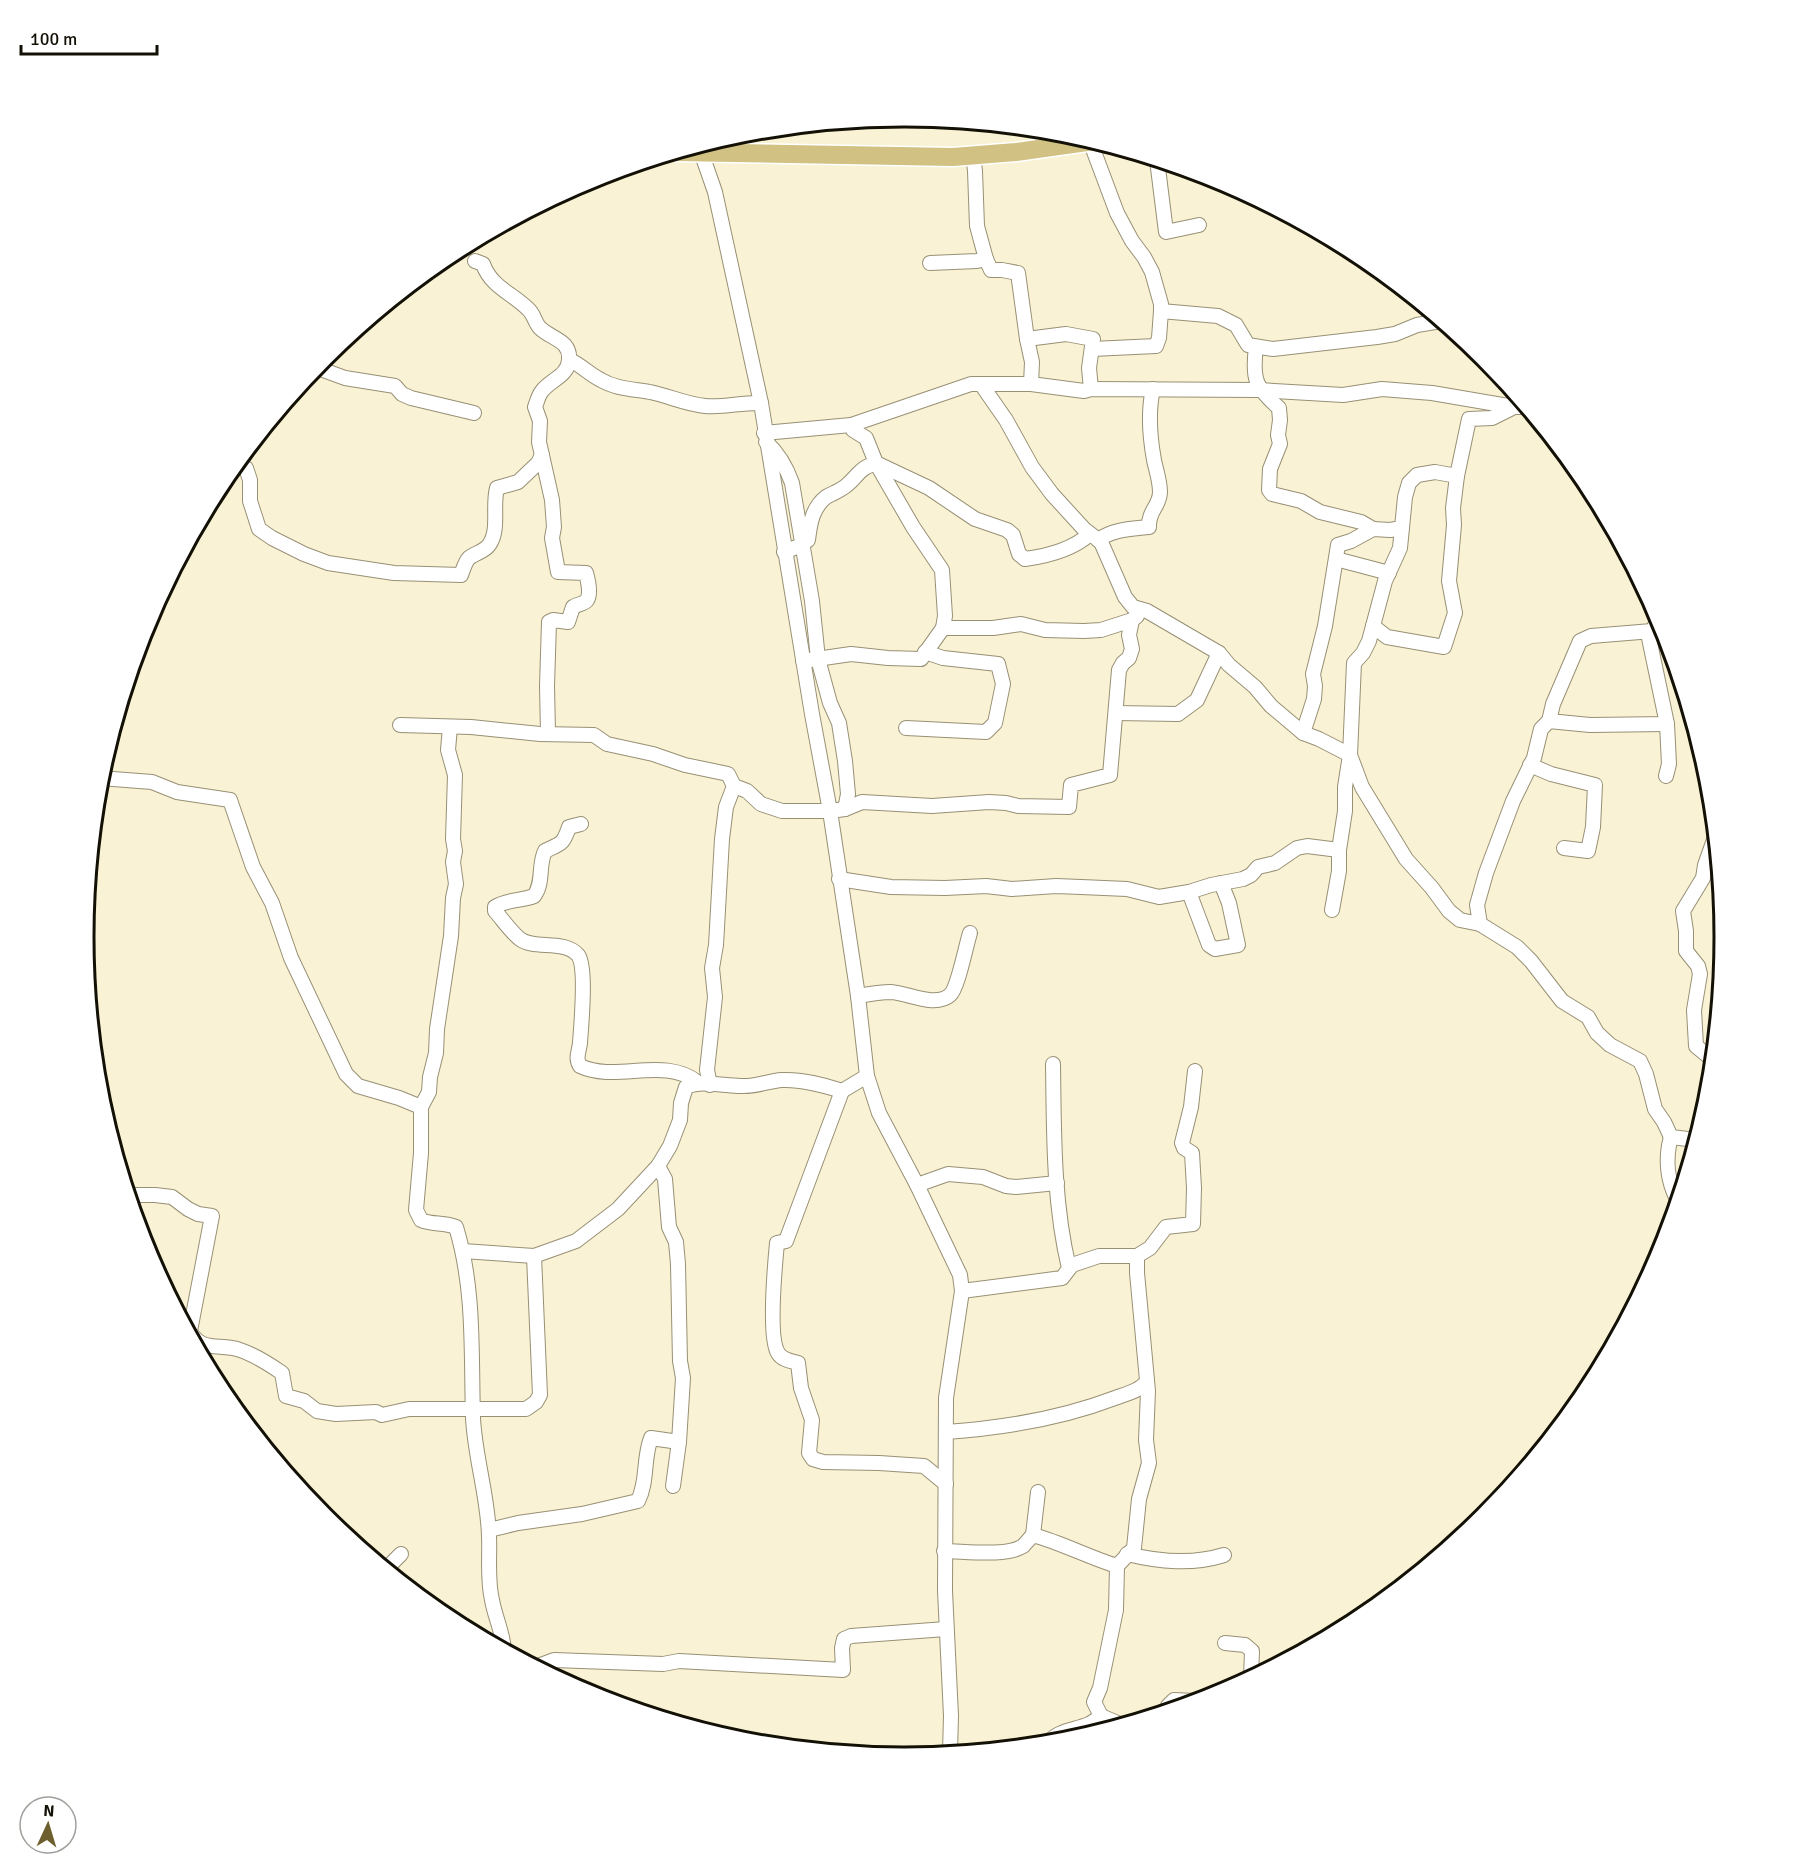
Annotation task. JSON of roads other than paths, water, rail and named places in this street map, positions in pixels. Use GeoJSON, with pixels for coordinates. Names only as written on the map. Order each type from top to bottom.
{"type":"FeatureCollection","features":[{"type":"Feature","properties":{"kind":"main road"},"geometry":{"type":"LineString","coordinates":[[713,150],[866,157],[972,155],[1016,152],[1071,144]]}},
{"type":"Feature","properties":{"kind":"street"},"geometry":{"type":"LineString","coordinates":[[1092,349],[1156,346],[1159,338],[1161,311],[1152,272],[1117,213],[1095,150]]}},
{"type":"Feature","properties":{"kind":"street"},"geometry":{"type":"LineString","coordinates":[[700,153],[715,192],[761,403],[784,552],[830,811],[858,996],[867,1076],[879,1113],[960,1275],[962,1291],[946,1398],[944,1551],[950,1745]]}},
{"type":"Feature","properties":{"kind":"street"},"geometry":{"type":"LineString","coordinates":[[972,155],[975,171],[977,226],[986,259],[992,270],[1017,273],[1032,362],[1031,384]]}},
{"type":"Feature","properties":{"kind":"street"},"geometry":{"type":"LineString","coordinates":[[1158,167],[1166,232],[1198,225]]}},
{"type":"Feature","properties":{"kind":"street"},"geometry":{"type":"LineString","coordinates":[[930,263],[986,259]]}},
{"type":"Feature","properties":{"kind":"street"},"geometry":{"type":"LineString","coordinates":[[475,261],[483,264],[494,284],[530,310],[539,327],[562,340],[570,360],[562,375],[544,388],[535,407],[540,421],[539,442],[552,500],[554,527],[552,538],[558,572],[586,573],[588,580],[586,603],[573,607],[568,622],[553,620],[549,622],[548,733]]}},
{"type":"Feature","properties":{"kind":"street"},"geometry":{"type":"LineString","coordinates":[[1161,311],[1218,316],[1236,325],[1248,345],[1273,349],[1377,338],[1432,322]]}},
{"type":"Feature","properties":{"kind":"street"},"geometry":{"type":"LineString","coordinates":[[1027,339],[1066,334],[1093,339],[1089,368],[1091,389]]}},
{"type":"Feature","properties":{"kind":"street"},"geometry":{"type":"LineString","coordinates":[[1256,347],[1254,369],[1259,390],[1279,408],[1280,444],[1270,469],[1269,490],[1272,494],[1301,501],[1320,512],[1361,522],[1373,529],[1402,528]]}},
{"type":"Feature","properties":{"kind":"street"},"geometry":{"type":"LineString","coordinates":[[570,360],[580,364],[602,381],[628,389],[652,392],[705,406],[720,407],[750,402],[761,403]]}},
{"type":"Feature","properties":{"kind":"street"},"geometry":{"type":"LineString","coordinates":[[325,371],[345,378],[395,386],[402,394],[411,398],[474,413]]}},
{"type":"Feature","properties":{"kind":"street"},"geometry":{"type":"LineString","coordinates":[[765,438],[851,425],[958,388],[981,384],[1031,384],[1084,391],[1091,389],[1259,390],[1343,395],[1382,389],[1432,393],[1517,406]]}},
{"type":"Feature","properties":{"kind":"street"},"geometry":{"type":"LineString","coordinates":[[400,725],[594,735],[607,744],[653,753],[685,765],[728,774],[734,786],[747,791],[761,804],[782,811],[830,811],[845,809],[862,802],[932,806],[1006,802],[1018,806],[1069,807],[1071,784],[1110,775],[1119,670],[1130,658],[1132,649],[1129,635],[1137,615],[1125,597],[1106,550],[1052,494],[1032,467],[1006,420],[981,384]]}},
{"type":"Feature","properties":{"kind":"street"},"geometry":{"type":"LineString","coordinates":[[784,552],[808,540],[810,521],[826,497],[840,490],[852,480],[859,470],[876,463],[929,488],[975,519],[1007,530],[1013,535],[1019,554],[1025,559],[1048,555],[1094,537],[1149,527],[1150,513],[1158,503],[1161,493],[1151,435],[1153,389]]}},
{"type":"Feature","properties":{"kind":"street"},"geometry":{"type":"LineString","coordinates":[[1373,626],[1387,637],[1444,647],[1455,613],[1449,581],[1454,525],[1453,508],[1469,419],[1464,412],[1462,398]]}},
{"type":"Feature","properties":{"kind":"street"},"geometry":{"type":"LineString","coordinates":[[1469,419],[1492,418],[1518,408]]}},
{"type":"Feature","properties":{"kind":"street"},"geometry":{"type":"LineString","coordinates":[[803,661],[851,654],[921,659],[943,628],[945,616],[942,570],[876,463],[866,438],[853,430],[851,425]]}},
{"type":"Feature","properties":{"kind":"street"},"geometry":{"type":"LineString","coordinates":[[765,438],[778,452],[792,483],[812,602],[818,659],[830,703],[839,723],[848,794],[845,809]]}},
{"type":"Feature","properties":{"kind":"street"},"geometry":{"type":"LineString","coordinates":[[244,467],[250,480],[250,501],[259,529],[304,554],[328,563],[394,573],[460,575],[468,559],[483,551],[490,544],[494,531],[494,498],[497,488],[518,482],[538,463],[542,455]]}},
{"type":"Feature","properties":{"kind":"street"},"geometry":{"type":"LineString","coordinates":[[1332,910],[1339,871],[1339,850],[1350,755],[1354,663],[1363,653],[1369,641],[1389,573],[1400,548],[1408,483],[1417,475],[1435,472],[1457,476]]}},
{"type":"Feature","properties":{"kind":"street"},"geometry":{"type":"LineString","coordinates":[[1303,733],[1314,699],[1315,686],[1312,674],[1325,626],[1342,518]]}},
{"type":"Feature","properties":{"kind":"street"},"geometry":{"type":"LineString","coordinates":[[1338,545],[1351,542],[1373,529]]}},
{"type":"Feature","properties":{"kind":"street"},"geometry":{"type":"LineString","coordinates":[[1336,559],[1389,573]]}},
{"type":"Feature","properties":{"kind":"street"},"geometry":{"type":"LineString","coordinates":[[943,628],[993,628],[1021,624],[1045,630],[1084,632],[1101,630],[1147,611],[1219,653],[1228,665],[1255,687],[1271,706],[1303,733],[1350,755],[1362,788],[1406,859],[1449,911],[1460,920],[1480,924],[1517,947],[1563,1001],[1588,1017],[1597,1033],[1610,1045],[1640,1061],[1646,1074],[1654,1109],[1664,1122],[1671,1137],[1667,1154],[1669,1177],[1674,1190]]}},
{"type":"Feature","properties":{"kind":"street"},"geometry":{"type":"LineString","coordinates":[[1653,628],[1649,638],[1667,724],[1669,764],[1666,776]]}},
{"type":"Feature","properties":{"kind":"street"},"geometry":{"type":"LineString","coordinates":[[1480,924],[1477,905],[1486,873],[1513,801],[1534,758],[1541,729],[1549,721],[1552,704],[1580,641],[1591,636],[1652,631]]}},
{"type":"Feature","properties":{"kind":"street"},"geometry":{"type":"LineString","coordinates":[[906,728],[986,732],[995,723],[1003,684],[998,664],[943,658],[925,652]]}},
{"type":"Feature","properties":{"kind":"street"},"geometry":{"type":"LineString","coordinates":[[1116,713],[1178,714],[1197,700],[1219,653]]}},
{"type":"Feature","properties":{"kind":"street"},"geometry":{"type":"LineString","coordinates":[[1549,721],[1590,725],[1667,724]]}},
{"type":"Feature","properties":{"kind":"street"},"geometry":{"type":"LineString","coordinates":[[450,726],[448,750],[455,775],[453,862],[456,884],[452,928],[436,1029],[436,1053],[429,1092],[421,1107],[421,1153],[416,1210],[421,1220],[428,1223],[448,1224],[456,1227],[463,1251],[471,1322],[473,1408],[489,1530],[488,1567],[492,1601],[503,1640]]}},
{"type":"Feature","properties":{"kind":"street"},"geometry":{"type":"LineString","coordinates":[[1530,765],[1551,774],[1595,785],[1593,827],[1588,851],[1564,848]]}},
{"type":"Feature","properties":{"kind":"street"},"geometry":{"type":"LineString","coordinates":[[110,779],[152,782],[177,792],[230,800],[253,867],[272,903],[291,958],[346,1074],[358,1086],[421,1107]]}},
{"type":"Feature","properties":{"kind":"street"},"geometry":{"type":"LineString","coordinates":[[703,1084],[707,1070],[715,998],[712,968],[716,945],[722,838],[726,807],[734,786]]}},
{"type":"Feature","properties":{"kind":"street"},"geometry":{"type":"LineString","coordinates":[[581,824],[569,827],[563,842],[545,851],[540,862],[540,884],[534,896],[518,898],[498,905],[495,911],[521,940],[570,949],[579,956],[583,979],[577,1057],[580,1066],[611,1072],[640,1070],[689,1075],[703,1084]]}},
{"type":"Feature","properties":{"kind":"street"},"geometry":{"type":"LineString","coordinates":[[839,879],[891,887],[986,886],[1012,889],[1056,886],[1127,889],[1159,897],[1243,879],[1251,875],[1258,867],[1275,863],[1297,848],[1307,846],[1339,850]]}},
{"type":"Feature","properties":{"kind":"street"},"geometry":{"type":"LineString","coordinates":[[1706,1054],[1696,1046],[1694,1010],[1700,974],[1698,966],[1686,951],[1683,911],[1702,878],[1710,851]]}},
{"type":"Feature","properties":{"kind":"street"},"geometry":{"type":"LineString","coordinates":[[1189,892],[1209,945],[1215,949],[1238,945],[1229,903],[1221,883]]}},
{"type":"Feature","properties":{"kind":"street"},"geometry":{"type":"LineString","coordinates":[[858,996],[890,992],[940,1000],[951,994],[957,981],[970,933]]}},
{"type":"Feature","properties":{"kind":"street"},"geometry":{"type":"LineString","coordinates":[[1053,1064],[1057,1183],[1069,1268]]}},
{"type":"Feature","properties":{"kind":"street"},"geometry":{"type":"LineString","coordinates":[[962,1291],[1062,1278],[1072,1265],[1099,1256],[1137,1256],[1150,1248],[1166,1227],[1193,1224],[1192,1154],[1184,1148],[1182,1143],[1191,1107],[1195,1071]]}},
{"type":"Feature","properties":{"kind":"street"},"geometry":{"type":"LineString","coordinates":[[867,1076],[842,1091],[786,1241],[777,1243],[773,1287],[775,1346],[779,1355],[798,1363],[801,1388],[812,1420],[809,1453],[813,1459],[823,1462],[879,1462],[924,1466],[946,1484]]}},
{"type":"Feature","properties":{"kind":"street"},"geometry":{"type":"LineString","coordinates":[[463,1251],[534,1256],[576,1241],[618,1209],[658,1166],[670,1146],[680,1120],[681,1103],[686,1087],[703,1084],[744,1087],[784,1080],[818,1084],[842,1091]]}},
{"type":"Feature","properties":{"kind":"street"},"geometry":{"type":"LineString","coordinates":[[1671,1137],[1689,1139]]}},
{"type":"Feature","properties":{"kind":"street"},"geometry":{"type":"LineString","coordinates":[[658,1166],[665,1179],[669,1227],[676,1242],[678,1264],[680,1361],[683,1378],[679,1442],[673,1486]]}},
{"type":"Feature","properties":{"kind":"street"},"geometry":{"type":"LineString","coordinates":[[917,1185],[948,1174],[983,1177],[1006,1186],[1057,1183]]}},
{"type":"Feature","properties":{"kind":"street"},"geometry":{"type":"LineString","coordinates":[[137,1196],[172,1197],[198,1214],[212,1216],[192,1321]]}},
{"type":"Feature","properties":{"kind":"street"},"geometry":{"type":"LineString","coordinates":[[205,1345],[240,1350],[272,1366],[282,1373],[286,1396],[304,1401],[317,1411],[336,1414],[376,1412],[382,1415],[409,1409],[526,1409],[536,1402],[540,1395],[534,1256]]}},
{"type":"Feature","properties":{"kind":"street"},"geometry":{"type":"LineString","coordinates":[[1110,1720],[1101,1716],[1094,1702],[1100,1688],[1116,1610],[1117,1566],[1134,1548],[1139,1499],[1149,1463],[1146,1440],[1149,1424],[1147,1381],[1137,1256]]}},
{"type":"Feature","properties":{"kind":"street"},"geometry":{"type":"LineString","coordinates":[[946,1432],[993,1428],[1064,1415],[1135,1391],[1147,1381]]}},
{"type":"Feature","properties":{"kind":"street"},"geometry":{"type":"LineString","coordinates":[[489,1530],[518,1523],[582,1514],[638,1501],[642,1493],[647,1448],[651,1438],[679,1442]]}},
{"type":"Feature","properties":{"kind":"street"},"geometry":{"type":"LineString","coordinates":[[944,1551],[989,1552],[1022,1546],[1033,1535],[1038,1492]]}},
{"type":"Feature","properties":{"kind":"street"},"geometry":{"type":"LineString","coordinates":[[1033,1535],[1117,1566]]}},
{"type":"Feature","properties":{"kind":"street"},"geometry":{"type":"LineString","coordinates":[[392,1563],[401,1554]]}},
{"type":"Feature","properties":{"kind":"street"},"geometry":{"type":"LineString","coordinates":[[1127,1554],[1151,1560],[1179,1562],[1205,1561],[1224,1555]]}},
{"type":"Feature","properties":{"kind":"street"},"geometry":{"type":"LineString","coordinates":[[546,1663],[554,1660],[663,1664],[679,1661],[843,1670],[842,1647],[844,1639],[851,1635],[946,1629]]}},
{"type":"Feature","properties":{"kind":"street"},"geometry":{"type":"LineString","coordinates":[[1225,1643],[1245,1645],[1252,1651],[1251,1668]]}},
{"type":"Feature","properties":{"kind":"street"},"geometry":{"type":"LineString","coordinates":[[1076,1728],[1090,1724],[1101,1716]]}}]}
